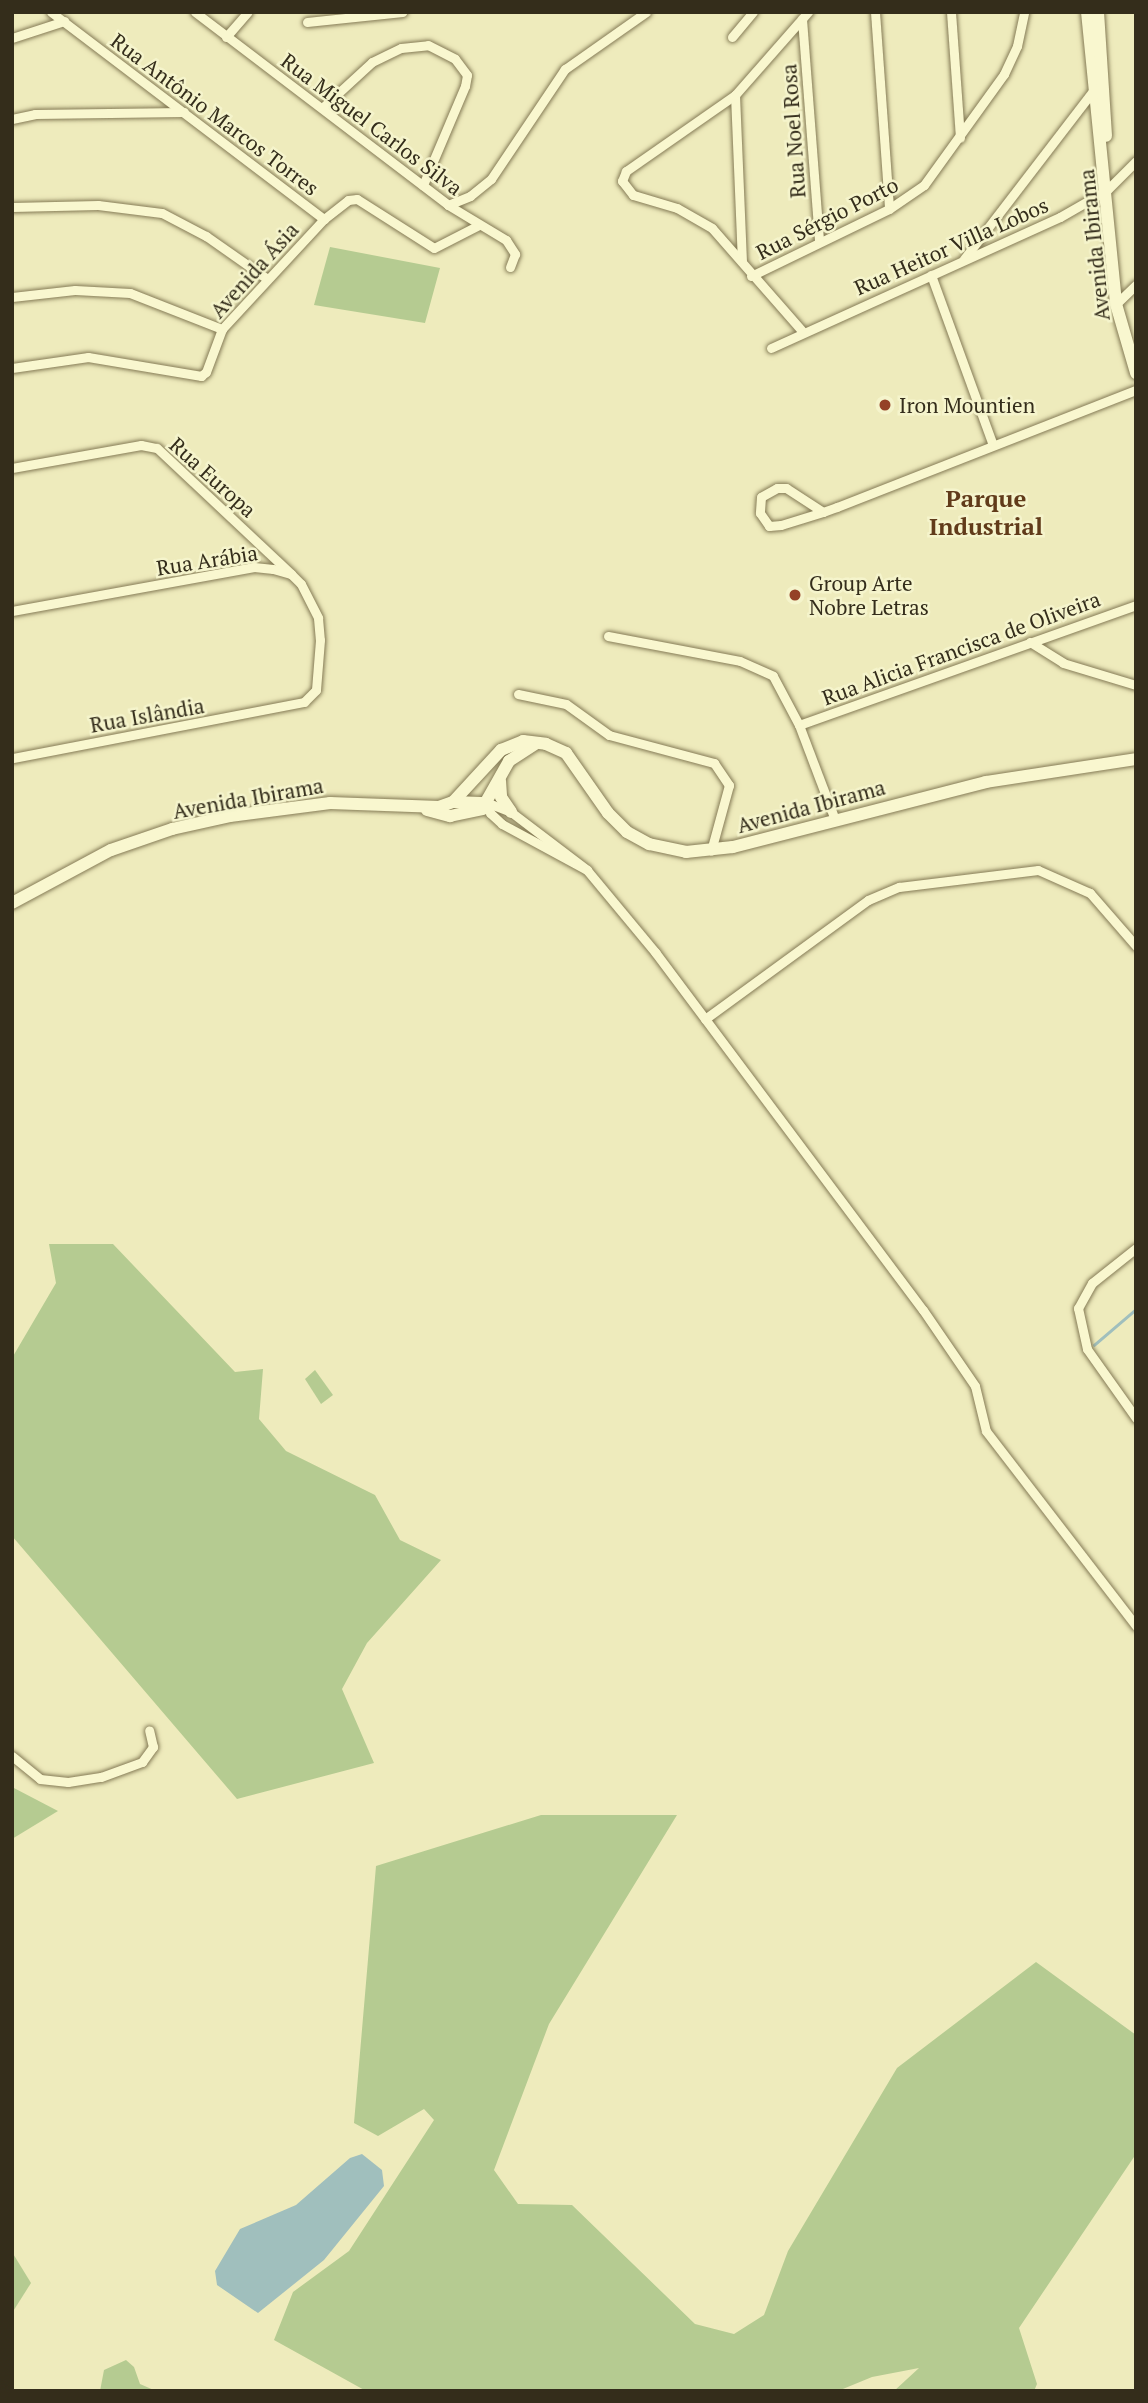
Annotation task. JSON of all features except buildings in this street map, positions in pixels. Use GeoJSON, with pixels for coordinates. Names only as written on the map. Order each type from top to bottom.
{"type":"FeatureCollection","features":[{"type":"Feature","properties":{"kind":"main road","name":"Avenida Ibirama"},"geometry":{"type":"LineString","coordinates":[[1087,12],[1093,91],[1104,154]]}},
{"type":"Feature","properties":{"kind":"main road","name":"Avenida Ibirama"},"geometry":{"type":"LineString","coordinates":[[1098,12],[1104,154],[1116,304],[1136,373]]}},
{"type":"Feature","properties":{"kind":"main road"},"geometry":{"type":"LineString","coordinates":[[453,802],[501,750],[523,741],[537,743]]}},
{"type":"Feature","properties":{"kind":"main road","name":"Avenida Ibirama"},"geometry":{"type":"LineString","coordinates":[[537,743],[566,753],[608,813],[627,832],[666,850],[711,851],[986,782],[1133,763]]}},
{"type":"Feature","properties":{"kind":"main road"},"geometry":{"type":"LineString","coordinates":[[488,803],[509,761],[537,743]]}},
{"type":"Feature","properties":{"kind":"main road"},"geometry":{"type":"LineString","coordinates":[[479,775],[488,803]]}},
{"type":"Feature","properties":{"kind":"main road"},"geometry":{"type":"LineString","coordinates":[[500,780],[501,797],[511,812]]}},
{"type":"Feature","properties":{"kind":"main road","name":"Avenida Ibirama"},"geometry":{"type":"LineString","coordinates":[[422,808],[453,802],[488,803]]}},
{"type":"Feature","properties":{"kind":"main road","name":"Avenida Ibirama"},"geometry":{"type":"LineString","coordinates":[[12,903],[111,850],[172,829],[330,803],[422,808],[458,815],[475,813],[488,803]]}},
{"type":"Feature","properties":{"kind":"street","name":"Rua Antônio Marcos Torres"},"geometry":{"type":"LineString","coordinates":[[51,12],[324,219]]}},
{"type":"Feature","properties":{"kind":"street","name":"Rua Miguel Carlos Silva"},"geometry":{"type":"LineString","coordinates":[[195,12],[448,205],[513,247],[510,267]]}},
{"type":"Feature","properties":{"kind":"street"},"geometry":{"type":"LineString","coordinates":[[226,37],[248,12]]}},
{"type":"Feature","properties":{"kind":"street"},"geometry":{"type":"LineString","coordinates":[[307,22],[402,12]]}},
{"type":"Feature","properties":{"kind":"street"},"geometry":{"type":"LineString","coordinates":[[732,37],[753,12]]}},
{"type":"Feature","properties":{"kind":"street"},"geometry":{"type":"LineString","coordinates":[[875,12],[889,209]]}},
{"type":"Feature","properties":{"kind":"street"},"geometry":{"type":"LineString","coordinates":[[951,12],[961,138]]}},
{"type":"Feature","properties":{"kind":"street","name":"Rua Sérgio Porto"},"geometry":{"type":"LineString","coordinates":[[751,276],[819,240],[889,209],[924,185],[961,138],[1004,74],[1017,46],[1024,12]]}},
{"type":"Feature","properties":{"kind":"street"},"geometry":{"type":"LineString","coordinates":[[448,205],[470,196],[491,179],[565,69],[645,13]]}},
{"type":"Feature","properties":{"kind":"street"},"geometry":{"type":"LineString","coordinates":[[803,332],[704,223],[677,208],[633,195],[622,181],[626,171],[735,95],[805,16]]}},
{"type":"Feature","properties":{"kind":"street","name":"Rua Noel Rosa"},"geometry":{"type":"LineString","coordinates":[[805,16],[819,240]]}},
{"type":"Feature","properties":{"kind":"street"},"geometry":{"type":"LineString","coordinates":[[12,38],[64,21]]}},
{"type":"Feature","properties":{"kind":"street"},"geometry":{"type":"LineString","coordinates":[[322,108],[372,62],[401,48],[428,45],[456,59],[467,75],[465,86],[423,185]]}},
{"type":"Feature","properties":{"kind":"street"},"geometry":{"type":"LineString","coordinates":[[964,259],[1093,91]]}},
{"type":"Feature","properties":{"kind":"street"},"geometry":{"type":"LineString","coordinates":[[735,95],[742,262]]}},
{"type":"Feature","properties":{"kind":"street"},"geometry":{"type":"LineString","coordinates":[[12,120],[35,114],[184,112]]}},
{"type":"Feature","properties":{"kind":"street","name":"Rua Heitor Villa Lobos"},"geometry":{"type":"LineString","coordinates":[[771,348],[1060,217],[1107,190],[1136,161]]}},
{"type":"Feature","properties":{"kind":"street","name":"Avenida Ásia"},"geometry":{"type":"LineString","coordinates":[[12,368],[88,357],[201,376],[206,372],[222,329],[266,278],[324,219],[348,200],[357,200],[433,248],[479,225]]}},
{"type":"Feature","properties":{"kind":"street"},"geometry":{"type":"LineString","coordinates":[[12,207],[98,205],[162,213],[206,236],[266,278]]}},
{"type":"Feature","properties":{"kind":"street"},"geometry":{"type":"LineString","coordinates":[[931,275],[993,445]]}},
{"type":"Feature","properties":{"kind":"street"},"geometry":{"type":"LineString","coordinates":[[1116,304],[1136,285]]}},
{"type":"Feature","properties":{"kind":"street"},"geometry":{"type":"LineString","coordinates":[[12,297],[75,290],[130,293],[222,329]]}},
{"type":"Feature","properties":{"kind":"street"},"geometry":{"type":"LineString","coordinates":[[823,512],[786,488],[777,488],[761,497],[760,513],[769,526],[823,512],[1136,390]]}},
{"type":"Feature","properties":{"kind":"street","name":"Rua Europa"},"geometry":{"type":"LineString","coordinates":[[12,468],[141,445],[157,448],[291,574]]}},
{"type":"Feature","properties":{"kind":"street","name":"Rua Arábia"},"geometry":{"type":"LineString","coordinates":[[12,611],[254,567],[291,574]]}},
{"type":"Feature","properties":{"kind":"street","name":"Rua Islândia"},"geometry":{"type":"LineString","coordinates":[[12,758],[287,708],[304,702],[316,690],[320,640],[312,603],[291,574]]}},
{"type":"Feature","properties":{"kind":"street","name":"Rua Alicia Francisca de Oliveira"},"geometry":{"type":"LineString","coordinates":[[799,725],[1136,605]]}},
{"type":"Feature","properties":{"kind":"street"},"geometry":{"type":"LineString","coordinates":[[608,636],[759,666],[773,676],[799,725],[835,820]]}},
{"type":"Feature","properties":{"kind":"street"},"geometry":{"type":"LineString","coordinates":[[1030,642],[1063,663],[1136,685]]}},
{"type":"Feature","properties":{"kind":"street"},"geometry":{"type":"LineString","coordinates":[[517,694],[566,704],[609,735],[714,763],[729,785],[711,851]]}},
{"type":"Feature","properties":{"kind":"street"},"geometry":{"type":"LineString","coordinates":[[488,803],[511,812],[587,870],[705,1019],[960,1364],[975,1386],[986,1431],[1136,1626]]}},
{"type":"Feature","properties":{"kind":"street"},"geometry":{"type":"LineString","coordinates":[[488,803],[490,813],[502,824],[587,870]]}},
{"type":"Feature","properties":{"kind":"street"},"geometry":{"type":"LineString","coordinates":[[705,1019],[868,900],[899,887],[1038,870],[1090,893],[1136,946]]}},
{"type":"Feature","properties":{"kind":"street"},"geometry":{"type":"LineString","coordinates":[[1136,1248],[1092,1283],[1078,1308],[1087,1349],[1136,1418]]}},
{"type":"Feature","properties":{"kind":"street"},"geometry":{"type":"LineString","coordinates":[[12,1756],[40,1779],[68,1782],[101,1777],[142,1762],[153,1747],[149,1730]]}},
{"type":"Feature","properties":{"kind":"green space"},"geometry":{"type":"Polygon","coordinates":[[[330,247],[440,268],[425,323],[314,305],[330,247]]]}},
{"type":"Feature","properties":{"kind":"green space"},"geometry":{"type":"Polygon","coordinates":[[[49,1244],[113,1244],[235,1372],[263,1369],[259,1419],[286,1451],[375,1495],[400,1540],[441,1560],[367,1643],[342,1689],[374,1763],[237,1799],[12,1536],[12,1358],[56,1283],[49,1244]]]}},
{"type":"Feature","properties":{"kind":"green space"},"geometry":{"type":"Polygon","coordinates":[[[315,1370],[333,1395],[321,1404],[305,1379],[315,1370]]]}},
{"type":"Feature","properties":{"kind":"green space"},"geometry":{"type":"Polygon","coordinates":[[[12,1787],[58,1811],[12,1839],[12,1787]]]}},
{"type":"Feature","properties":{"kind":"green space"},"geometry":{"type":"Polygon","coordinates":[[[541,1815],[677,1815],[549,2024],[494,2170],[518,2204],[572,2205],[695,2324],[734,2334],[764,2315],[788,2251],[897,2068],[1036,1962],[1136,2035],[1136,2154],[1019,2328],[1037,2384],[1034,2391],[894,2391],[919,2368],[872,2377],[838,2391],[366,2391],[274,2340],[293,2292],[349,2251],[434,2120],[424,2109],[378,2136],[354,2123],[376,1866],[541,1815]]]}},
{"type":"Feature","properties":{"kind":"green space"},"geometry":{"type":"Polygon","coordinates":[[[12,2252],[31,2283],[12,2313],[12,2252]]]}},
{"type":"Feature","properties":{"kind":"green space"},"geometry":{"type":"Polygon","coordinates":[[[126,2360],[134,2367],[140,2384],[156,2391],[100,2391],[104,2370],[126,2360]]]}},
{"type":"Feature","properties":{"kind":"water"},"geometry":{"type":"Polygon","coordinates":[[[362,2154],[382,2170],[384,2186],[324,2260],[258,2313],[217,2285],[215,2271],[240,2229],[296,2205],[350,2158],[362,2154]]]}},
{"type":"Feature","properties":{"kind":"waterway"},"geometry":{"type":"LineString","coordinates":[[1094,1345],[1136,1309]]}},
{"type":"Feature","properties":{"kind":"place","name":"Iron Mountien"},"geometry":{"type":"Point","coordinates":[885,405]}},
{"type":"Feature","properties":{"kind":"place","name":"Group Arte Nobre Letras"},"geometry":{"type":"Point","coordinates":[795,595]}},
{"type":"Feature","properties":{"kind":"district","name":"Parque Industrial"},"geometry":{"type":"Point","coordinates":[986,513]}}]}
